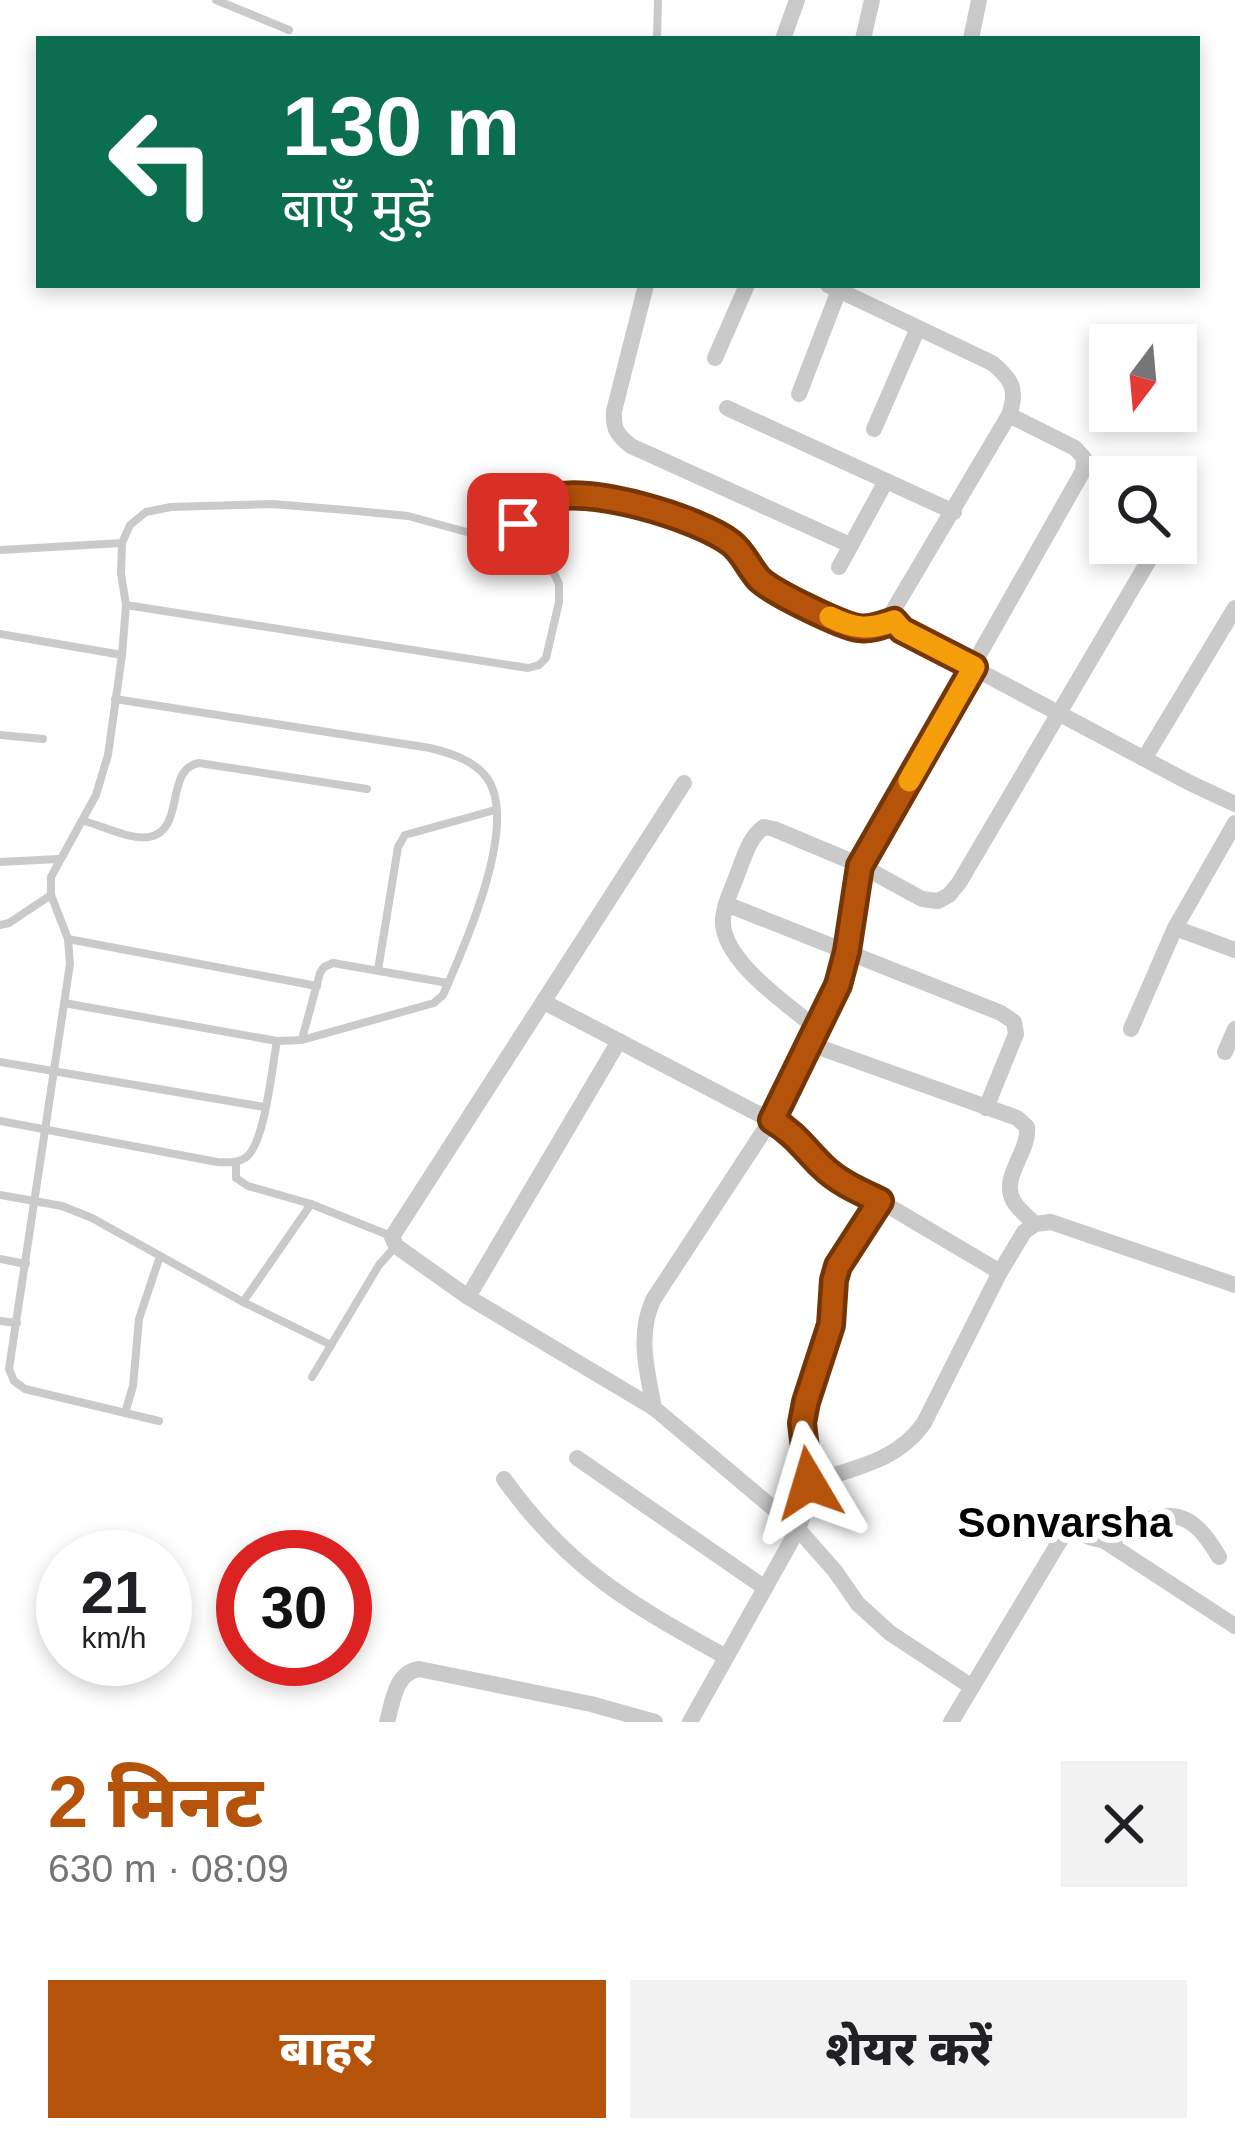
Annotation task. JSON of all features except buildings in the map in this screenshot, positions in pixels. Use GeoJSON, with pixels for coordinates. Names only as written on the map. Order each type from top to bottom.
{"type":"FeatureCollection","features":[{"type":"Feature","properties":{"kind":"street"},"geometry":{"type":"LineString","coordinates":[[784,36],[797,0]]}},
{"type":"Feature","properties":{"kind":"street"},"geometry":{"type":"LineString","coordinates":[[864,36],[872,0]]}},
{"type":"Feature","properties":{"kind":"street"},"geometry":{"type":"LineString","coordinates":[[972,36],[979,0]]}},
{"type":"Feature","properties":{"kind":"street"},"geometry":{"type":"LineString","coordinates":[[645,288],[614,412],[613,428],[620,437],[850,545]]}},
{"type":"Feature","properties":{"kind":"street"},"geometry":{"type":"LineString","coordinates":[[715,358],[746,288]]}},
{"type":"Feature","properties":{"kind":"street"},"geometry":{"type":"LineString","coordinates":[[799,394],[833,288],[992,362],[1007,375],[1014,386],[1010,415],[894,609],[894,621],[902,630],[1235,804]]}},
{"type":"Feature","properties":{"kind":"street"},"geometry":{"type":"LineString","coordinates":[[874,429],[919,328]]}},
{"type":"Feature","properties":{"kind":"street"},"geometry":{"type":"LineString","coordinates":[[727,408],[954,512]]}},
{"type":"Feature","properties":{"kind":"street"},"geometry":{"type":"LineString","coordinates":[[653,1408],[644,1348],[645,1318],[772,1120],[838,985],[860,866],[1083,471],[1084,458],[1075,448],[1010,415]]}},
{"type":"Feature","properties":{"kind":"street"},"geometry":{"type":"LineString","coordinates":[[839,567],[886,481]]}},
{"type":"Feature","properties":{"kind":"street"},"geometry":{"type":"LineString","coordinates":[[1035,1223],[1014,1203],[1010,1192],[1029,1136],[1027,1127],[1017,1118],[813,1037],[740,962],[726,941],[722,923],[753,837],[764,827],[860,866],[922,899],[938,901],[950,895],[1147,564]]}},
{"type":"Feature","properties":{"kind":"street"},"geometry":{"type":"LineString","coordinates":[[1144,759],[1229,636],[1235,608]]}},
{"type":"Feature","properties":{"kind":"street"},"geometry":{"type":"LineString","coordinates":[[684,783],[394,1241],[468,1297],[653,1408],[798,1529],[858,1604],[890,1633],[972,1687]]}},
{"type":"Feature","properties":{"kind":"street"},"geometry":{"type":"LineString","coordinates":[[1131,1029],[1175,928],[1235,823]]}},
{"type":"Feature","properties":{"kind":"street"},"geometry":{"type":"LineString","coordinates":[[726,904],[1014,1022],[1016,1034],[986,1108]]}},
{"type":"Feature","properties":{"kind":"street"},"geometry":{"type":"LineString","coordinates":[[1175,928],[1235,950]]}},
{"type":"Feature","properties":{"kind":"street"},"geometry":{"type":"LineString","coordinates":[[544,1002],[793,1132],[840,1181],[1000,1272]]}},
{"type":"Feature","properties":{"kind":"street"},"geometry":{"type":"LineString","coordinates":[[1225,1052],[1235,1029]]}},
{"type":"Feature","properties":{"kind":"street"},"geometry":{"type":"LineString","coordinates":[[468,1297],[619,1041]]}},
{"type":"Feature","properties":{"kind":"street"},"geometry":{"type":"LineString","coordinates":[[690,1722],[805,1510],[809,1483],[802,1423],[831,1325],[834,1280],[880,1201]]}},
{"type":"Feature","properties":{"kind":"street"},"geometry":{"type":"LineString","coordinates":[[809,1483],[873,1462],[912,1440],[1000,1272],[1024,1232],[1035,1223],[1051,1222],[1235,1285]]}},
{"type":"Feature","properties":{"kind":"street"},"geometry":{"type":"LineString","coordinates":[[578,1458],[765,1588]]}},
{"type":"Feature","properties":{"kind":"street"},"geometry":{"type":"LineString","coordinates":[[504,1479],[533,1520],[615,1593],[726,1657]]}},
{"type":"Feature","properties":{"kind":"street"},"geometry":{"type":"LineString","coordinates":[[1103,1540],[1145,1520],[1182,1518],[1197,1525],[1219,1557]]}},
{"type":"Feature","properties":{"kind":"street"},"geometry":{"type":"LineString","coordinates":[[951,1722],[1070,1530],[1103,1540],[1235,1626]]}},
{"type":"Feature","properties":{"kind":"street"},"geometry":{"type":"LineString","coordinates":[[387,1722],[402,1677],[419,1669],[655,1722]]}},
{"type":"Feature","properties":{"kind":"lane"},"geometry":{"type":"LineString","coordinates":[[216,0],[289,30]]}},
{"type":"Feature","properties":{"kind":"lane"},"geometry":{"type":"LineString","coordinates":[[657,36],[658,0]]}},
{"type":"Feature","properties":{"kind":"lane"},"geometry":{"type":"LineString","coordinates":[[507,543],[518,524],[544,500],[561,495],[627,502],[695,522],[718,534],[735,545],[768,586],[845,625],[872,628],[894,621]]}},
{"type":"Feature","properties":{"kind":"lane"},"geometry":{"type":"LineString","coordinates":[[126,605],[528,668],[546,658],[559,584],[551,567],[532,554],[408,516],[272,504],[171,507],[146,512],[130,525],[122,543],[126,605],[104,772],[51,877],[51,895],[68,939],[70,964],[9,1369],[25,1389],[159,1421]]}},
{"type":"Feature","properties":{"kind":"lane"},"geometry":{"type":"LineString","coordinates":[[0,550],[122,543]]}},
{"type":"Feature","properties":{"kind":"lane"},"geometry":{"type":"LineString","coordinates":[[0,634],[122,655]]}},
{"type":"Feature","properties":{"kind":"lane"},"geometry":{"type":"LineString","coordinates":[[64,1003],[277,1041],[302,1040],[434,1003],[448,983],[478,912],[496,832],[488,778],[457,755],[115,699]]}},
{"type":"Feature","properties":{"kind":"lane"},"geometry":{"type":"LineString","coordinates":[[0,735],[43,739]]}},
{"type":"Feature","properties":{"kind":"lane"},"geometry":{"type":"LineString","coordinates":[[83,820],[136,836],[161,833],[183,772],[199,763],[367,789]]}},
{"type":"Feature","properties":{"kind":"lane"},"geometry":{"type":"LineString","coordinates":[[378,970],[398,847],[406,835],[496,810]]}},
{"type":"Feature","properties":{"kind":"lane"},"geometry":{"type":"LineString","coordinates":[[0,862],[59,859]]}},
{"type":"Feature","properties":{"kind":"lane"},"geometry":{"type":"LineString","coordinates":[[0,925],[51,895]]}},
{"type":"Feature","properties":{"kind":"lane"},"geometry":{"type":"LineString","coordinates":[[68,939],[317,986]]}},
{"type":"Feature","properties":{"kind":"lane"},"geometry":{"type":"LineString","coordinates":[[302,1040],[324,967],[333,963],[448,983]]}},
{"type":"Feature","properties":{"kind":"lane"},"geometry":{"type":"LineString","coordinates":[[0,1120],[236,1162],[249,1157],[258,1142],[277,1041]]}},
{"type":"Feature","properties":{"kind":"lane"},"geometry":{"type":"LineString","coordinates":[[0,1062],[264,1107]]}},
{"type":"Feature","properties":{"kind":"lane"},"geometry":{"type":"LineString","coordinates":[[236,1162],[236,1178],[248,1186],[311,1204],[394,1241],[312,1377]]}},
{"type":"Feature","properties":{"kind":"lane"},"geometry":{"type":"LineString","coordinates":[[0,1196],[62,1206],[92,1219],[331,1345]]}},
{"type":"Feature","properties":{"kind":"lane"},"geometry":{"type":"LineString","coordinates":[[243,1302],[311,1204]]}},
{"type":"Feature","properties":{"kind":"lane"},"geometry":{"type":"LineString","coordinates":[[125,1413],[133,1386],[140,1319],[160,1256]]}},
{"type":"Feature","properties":{"kind":"lane"},"geometry":{"type":"LineString","coordinates":[[0,1259],[26,1264]]}},
{"type":"Feature","properties":{"kind":"lane"},"geometry":{"type":"LineString","coordinates":[[0,1321],[17,1323]]}},
{"type":"Feature","properties":{"kind":"slow traffic"},"geometry":{"type":"LineString","coordinates":[[830,617],[857,628],[894,621],[902,630],[974,667],[909,781]]}},
{"type":"Feature","properties":{"kind":"district","name":"Sonvarsha"},"geometry":{"type":"Point","coordinates":[1065,1522]}},
{"type":"Feature","properties":{"kind":"route"},"geometry":{"type":"LineString","coordinates":[[518,524],[544,500],[561,495],[627,502],[695,522],[735,545],[768,586],[845,625],[872,628],[894,621],[902,630],[974,667],[860,866],[838,985],[772,1120],[793,1132],[840,1181],[880,1201],[834,1280],[831,1325],[802,1423],[809,1483]]}}]}
